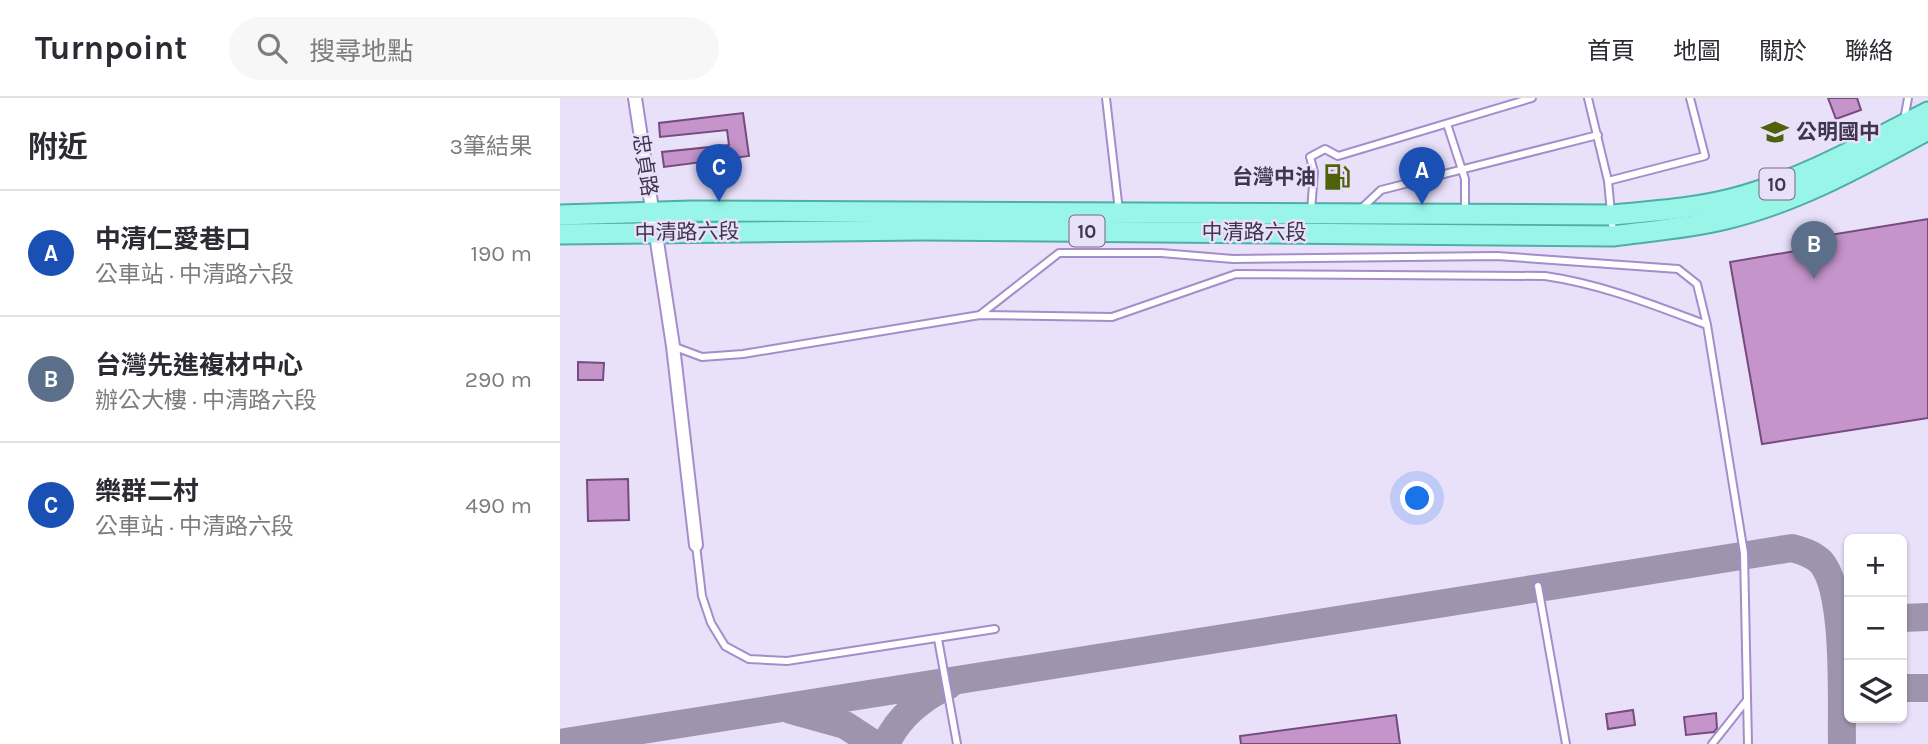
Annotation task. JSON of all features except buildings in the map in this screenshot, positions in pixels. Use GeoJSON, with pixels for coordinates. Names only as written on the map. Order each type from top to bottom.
{"type":"FeatureCollection","features":[{"type":"Feature","properties":{"kind":"main road","name":"中清路六段"},"geometry":{"type":"LineString","coordinates":[[560,215],[652,212],[1613,215],[1690,207],[1730,199],[1771,186],[1928,112]]}},
{"type":"Feature","properties":{"kind":"main road","name":"中清路六段"},"geometry":{"type":"LineString","coordinates":[[560,234],[923,230],[1613,236],[1726,219],[1774,205],[1839,177],[1928,130]]}},
{"type":"Feature","properties":{"kind":"street","name":"忠貞路"},"geometry":{"type":"LineString","coordinates":[[635,98],[673,346],[696,545]]}},
{"type":"Feature","properties":{"kind":"lane"},"geometry":{"type":"LineString","coordinates":[[1106,98],[1119,212],[1118,232]]}},
{"type":"Feature","properties":{"kind":"lane"},"geometry":{"type":"LineString","coordinates":[[1311,212],[1314,172],[1310,157],[1325,149],[1338,156],[1532,98]]}},
{"type":"Feature","properties":{"kind":"lane"},"geometry":{"type":"LineString","coordinates":[[1588,98],[1608,181],[1613,236]]}},
{"type":"Feature","properties":{"kind":"lane"},"geometry":{"type":"LineString","coordinates":[[1608,181],[1705,156],[1690,98]]}},
{"type":"Feature","properties":{"kind":"lane"},"geometry":{"type":"LineString","coordinates":[[1903,124],[1908,98]]}},
{"type":"Feature","properties":{"kind":"lane"},"geometry":{"type":"LineString","coordinates":[[1447,124],[1463,171],[1465,214]]}},
{"type":"Feature","properties":{"kind":"lane"},"geometry":{"type":"LineString","coordinates":[[1357,213],[1381,190],[1598,135]]}},
{"type":"Feature","properties":{"kind":"lane"},"geometry":{"type":"LineString","coordinates":[[980,315],[1059,253],[1160,253],[1233,259],[1497,256],[1678,269],[1696,284],[1707,325],[1744,554],[1748,744]]}},
{"type":"Feature","properties":{"kind":"lane"},"geometry":{"type":"LineString","coordinates":[[673,346],[702,357],[743,354],[980,315],[1112,317],[1236,274],[1545,276],[1573,280],[1707,325]]}},
{"type":"Feature","properties":{"kind":"lane"},"geometry":{"type":"LineString","coordinates":[[696,545],[702,596],[710,623],[725,646],[749,659],[787,660],[995,629]]}},
{"type":"Feature","properties":{"kind":"lane"},"geometry":{"type":"LineString","coordinates":[[1538,586],[1566,744]]}},
{"type":"Feature","properties":{"kind":"lane"},"geometry":{"type":"LineString","coordinates":[[937,639],[957,744]]}},
{"type":"Feature","properties":{"kind":"lane"},"geometry":{"type":"LineString","coordinates":[[1712,744],[1748,700]]}},
{"type":"Feature","properties":{"kind":"taxiway"},"geometry":{"type":"LineString","coordinates":[[560,743],[1792,548],[1821,562],[1835,597],[1841,649],[1842,744]]}},
{"type":"Feature","properties":{"kind":"taxiway"},"geometry":{"type":"LineString","coordinates":[[1907,618],[1928,617]]}},
{"type":"Feature","properties":{"kind":"taxiway"},"geometry":{"type":"LineString","coordinates":[[886,744],[897,725],[912,709],[949,685]]}},
{"type":"Feature","properties":{"kind":"taxiway"},"geometry":{"type":"LineString","coordinates":[[1907,688],[1928,688]]}},
{"type":"Feature","properties":{"kind":"taxiway"},"geometry":{"type":"LineString","coordinates":[[791,710],[845,725],[874,744]]}},
{"type":"Feature","properties":{"kind":"place","name":"公明國中"},"geometry":{"type":"Point","coordinates":[1775,132]}},
{"type":"Feature","properties":{"kind":"place","name":"台灣中油"},"geometry":{"type":"Point","coordinates":[1337,177]}},
{"type":"Feature","properties":{"kind":"place","name":"樂群二村"},"geometry":{"type":"Point","coordinates":[719,202]}},
{"type":"Feature","properties":{"kind":"place","name":"中清仁愛巷口"},"geometry":{"type":"Point","coordinates":[1422,205]}},
{"type":"Feature","properties":{"kind":"place","name":"台灣先進複材中心"},"geometry":{"type":"Point","coordinates":[1814,279]}}]}
